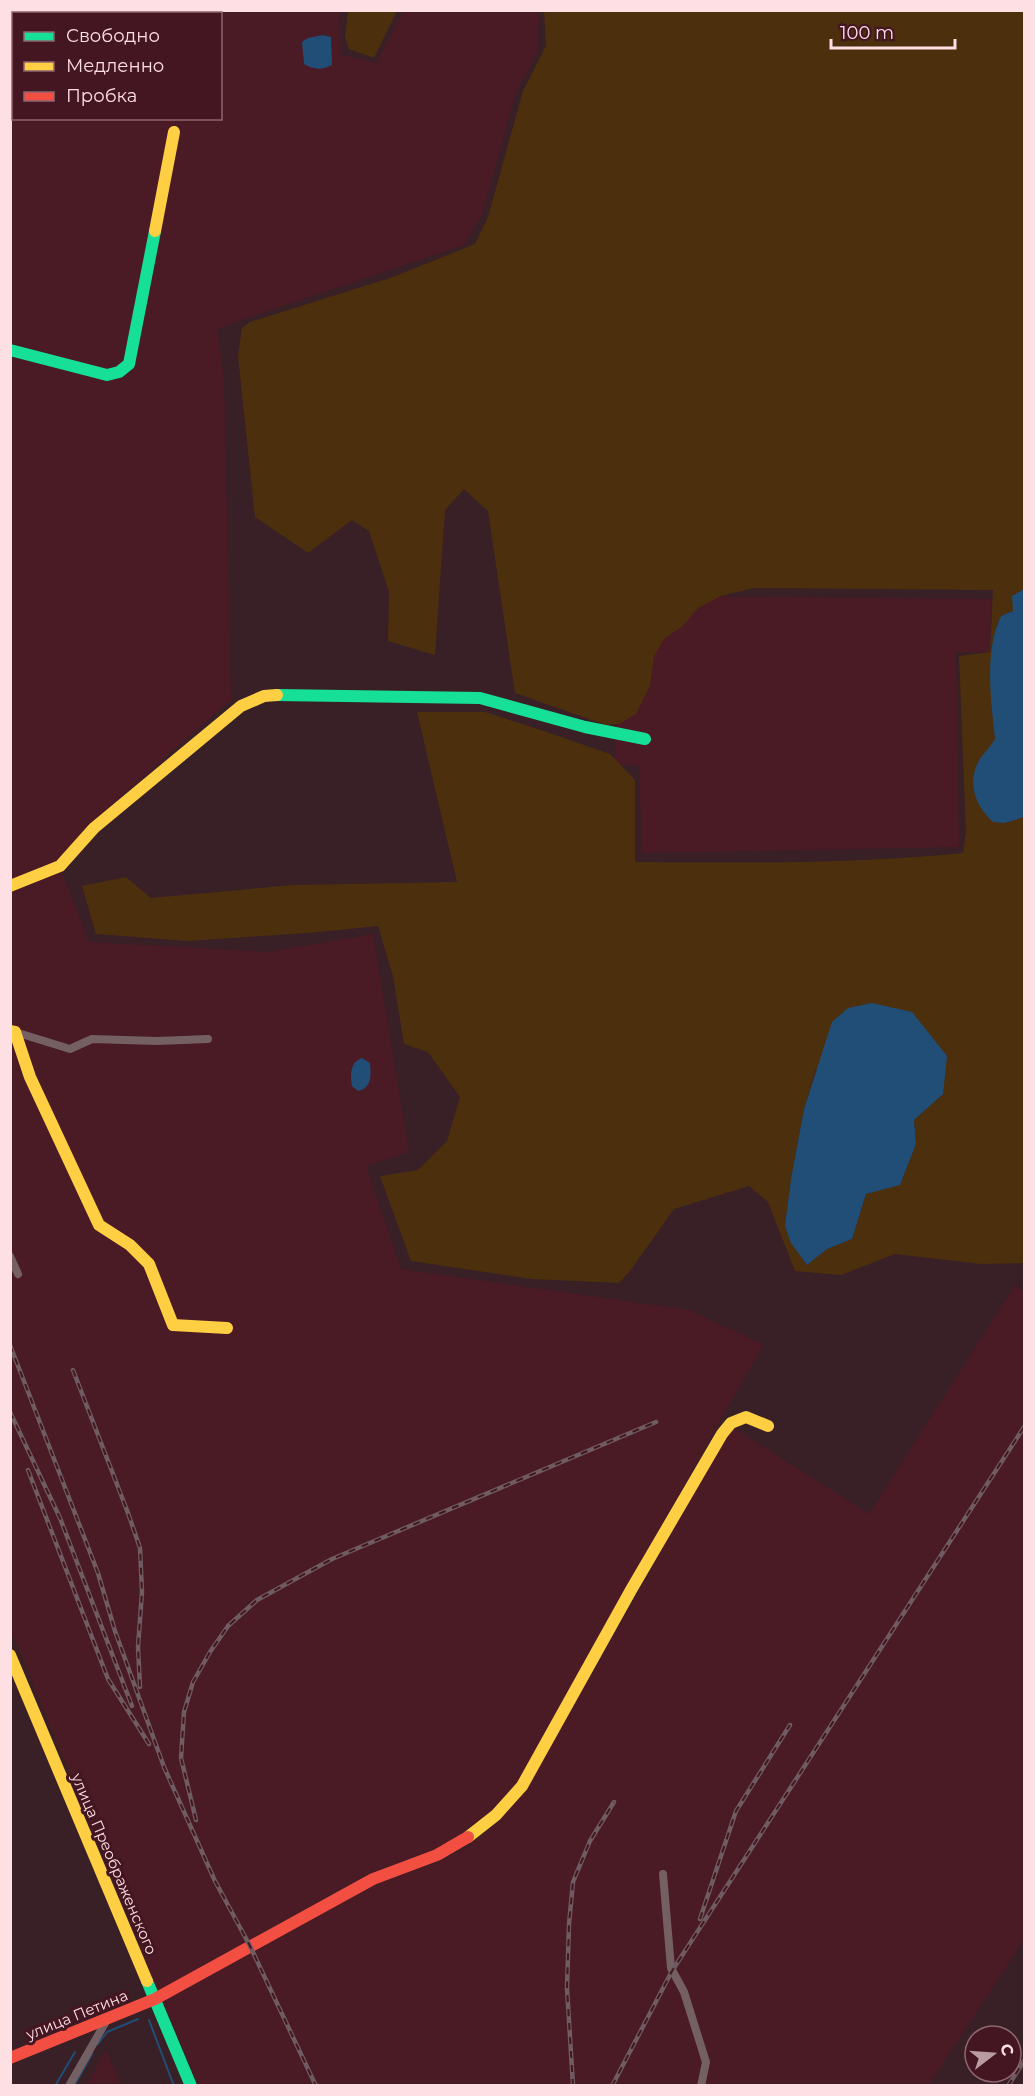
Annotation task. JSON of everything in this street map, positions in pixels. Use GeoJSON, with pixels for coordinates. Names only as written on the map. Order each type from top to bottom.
{"type":"FeatureCollection","features":[{"type":"Feature","properties":{"kind":"street"},"geometry":{"type":"LineString","coordinates":[[10,350],[107,375],[123,371],[129,364],[174,132]]}},
{"type":"Feature","properties":{"kind":"street"},"geometry":{"type":"LineString","coordinates":[[10,886],[60,866],[94,828],[241,706],[264,696],[351,694],[480,698],[585,727],[645,739]]}},
{"type":"Feature","properties":{"kind":"street"},"geometry":{"type":"LineString","coordinates":[[13,1032],[70,1049],[92,1039],[157,1041],[208,1039]]}},
{"type":"Feature","properties":{"kind":"street"},"geometry":{"type":"LineString","coordinates":[[13,1032],[30,1077],[99,1225],[130,1245],[149,1264],[174,1325],[227,1328]]}},
{"type":"Feature","properties":{"kind":"street"},"geometry":{"type":"LineString","coordinates":[[10,1256],[18,1274]]}},
{"type":"Feature","properties":{"kind":"street","name":"улица Петина"},"geometry":{"type":"LineString","coordinates":[[12,2054],[155,1999],[374,1879],[437,1856],[463,1841],[496,1815],[522,1786],[631,1590],[722,1434],[731,1423],[746,1417],[768,1426]]}},
{"type":"Feature","properties":{"kind":"street","name":"улица Преображенского"},"geometry":{"type":"LineString","coordinates":[[10,1655],[191,2085]]}},
{"type":"Feature","properties":{"kind":"street"},"geometry":{"type":"LineString","coordinates":[[663,1874],[671,1968],[684,1992],[706,2062],[700,2085]]}},
{"type":"Feature","properties":{"kind":"street"},"geometry":{"type":"LineString","coordinates":[[69,2085],[108,2018]]}},
{"type":"Feature","properties":{"kind":"shaded area"},"geometry":{"type":"Polygon","coordinates":[[[11,11],[339,11],[341,55],[377,63],[403,11],[537,11],[539,16],[537,53],[516,92],[482,215],[464,245],[218,329],[224,382],[231,700],[90,824],[58,862],[11,881],[11,11]]]}},
{"type":"Feature","properties":{"kind":"shaded area"},"geometry":{"type":"Polygon","coordinates":[[[348,11],[397,11],[374,58],[349,49],[345,37],[348,11]]]}},
{"type":"Feature","properties":{"kind":"shaded area"},"geometry":{"type":"Polygon","coordinates":[[[544,11],[1024,11],[1024,589],[1020,593],[1015,593],[1013,611],[1001,616],[997,624],[992,687],[995,739],[987,751],[1005,823],[1024,817],[1024,1263],[981,1264],[895,1254],[841,1275],[795,1271],[768,1202],[749,1186],[674,1209],[619,1283],[532,1279],[411,1261],[380,1176],[418,1170],[447,1141],[460,1097],[428,1052],[404,1044],[393,976],[378,926],[187,941],[96,934],[82,886],[126,877],[151,898],[293,885],[457,882],[417,712],[485,712],[610,754],[635,780],[635,862],[840,861],[963,853],[966,832],[959,656],[990,652],[993,590],[754,588],[721,596],[698,608],[682,627],[665,638],[654,656],[650,686],[636,714],[619,724],[606,725],[515,693],[488,511],[464,489],[445,510],[435,655],[388,641],[389,592],[369,531],[352,520],[308,553],[255,517],[238,356],[242,328],[250,322],[393,277],[475,244],[488,217],[523,91],[546,46],[544,11]],[[816,1069],[804,1109],[785,1226],[806,1265],[827,1249],[852,1239],[866,1194],[900,1185],[916,1144],[914,1120],[943,1094],[816,1069]]]}},
{"type":"Feature","properties":{"kind":"shaded area"},"geometry":{"type":"Polygon","coordinates":[[[644,596],[991,599],[990,652],[956,652],[959,847],[642,853],[639,766],[615,763],[616,714],[640,712],[644,596]]]}},
{"type":"Feature","properties":{"kind":"shaded area"},"geometry":{"type":"Polygon","coordinates":[[[62,872],[89,942],[268,952],[373,934],[409,1152],[366,1166],[401,1269],[690,1310],[763,1345],[517,1783],[491,1811],[460,1835],[433,1850],[370,1873],[158,1991],[11,1630],[11,892],[62,872]]]}},
{"type":"Feature","properties":{"kind":"shaded area"},"geometry":{"type":"Polygon","coordinates":[[[1015,1285],[1024,1292],[1024,1939],[969,2024],[963,2024],[963,2033],[929,2085],[198,2085],[163,2001],[375,1884],[440,1861],[467,1847],[499,1821],[526,1791],[726,1436],[734,1428],[869,1514],[1015,1285]]]}},
{"type":"Feature","properties":{"kind":"shaded area"},"geometry":{"type":"Polygon","coordinates":[[[106,2050],[121,2085],[86,2085],[106,2050]]]}},
{"type":"Feature","properties":{"kind":"water"},"geometry":{"type":"Polygon","coordinates":[[[323,35],[331,37],[332,65],[318,69],[304,64],[302,42],[308,38],[323,35]]]}},
{"type":"Feature","properties":{"kind":"water"},"geometry":{"type":"Polygon","coordinates":[[[1024,589],[1024,817],[1005,823],[993,822],[983,811],[976,798],[974,775],[980,760],[995,739],[990,676],[992,645],[996,630],[1001,616],[1013,611],[1012,596],[1024,589]]]}},
{"type":"Feature","properties":{"kind":"water"},"geometry":{"type":"Polygon","coordinates":[[[872,1003],[912,1012],[947,1056],[943,1094],[914,1120],[916,1144],[900,1185],[866,1194],[852,1239],[827,1249],[807,1265],[791,1243],[785,1226],[804,1109],[832,1022],[848,1008],[872,1003]]]}},
{"type":"Feature","properties":{"kind":"water"},"geometry":{"type":"Polygon","coordinates":[[[362,1058],[370,1063],[370,1076],[366,1087],[358,1091],[352,1086],[351,1073],[355,1063],[362,1058]]]}},
{"type":"Feature","properties":{"kind":"waterway"},"geometry":{"type":"LineString","coordinates":[[98,2044],[107,2032],[138,2019]]}},
{"type":"Feature","properties":{"kind":"waterway"},"geometry":{"type":"LineString","coordinates":[[149,2020],[174,2086]]}},
{"type":"Feature","properties":{"kind":"waterway"},"geometry":{"type":"LineString","coordinates":[[55,2086],[75,2052]]}},
{"type":"Feature","properties":{"kind":"waterway"},"geometry":{"type":"LineString","coordinates":[[74,2086],[92,2054]]}},
{"type":"Feature","properties":{"kind":"railway"},"geometry":{"type":"LineString","coordinates":[[10,1345],[98,1573],[115,1631],[164,1767],[215,1881],[250,1946],[316,2086]]}},
{"type":"Feature","properties":{"kind":"railway"},"geometry":{"type":"LineString","coordinates":[[73,1370],[140,1548],[142,1592],[138,1647],[140,1687]]}},
{"type":"Feature","properties":{"kind":"railway"},"geometry":{"type":"LineString","coordinates":[[10,1412],[60,1518],[132,1706]]}},
{"type":"Feature","properties":{"kind":"railway"},"geometry":{"type":"LineString","coordinates":[[196,1820],[181,1758],[184,1712],[193,1682],[210,1652],[228,1626],[257,1600],[332,1559],[656,1422]]}},
{"type":"Feature","properties":{"kind":"railway"},"geometry":{"type":"LineString","coordinates":[[612,2086],[672,1971],[1024,1427]]}},
{"type":"Feature","properties":{"kind":"railway"},"geometry":{"type":"LineString","coordinates":[[28,1470],[108,1679],[149,1744]]}},
{"type":"Feature","properties":{"kind":"railway"},"geometry":{"type":"LineString","coordinates":[[700,1919],[736,1811],[790,1725]]}},
{"type":"Feature","properties":{"kind":"railway"},"geometry":{"type":"LineString","coordinates":[[573,2086],[567,1988],[573,1882],[590,1841],[614,1802]]}},
{"type":"Feature","properties":{"kind":"railway"},"geometry":{"type":"LineString","coordinates":[[1008,2086],[1024,2061]]}},
{"type":"Feature","properties":{"kind":"traffic: fast"},"geometry":{"type":"LineString","coordinates":[[10,350],[107,375],[119,372],[129,364],[155,231]]}},
{"type":"Feature","properties":{"kind":"traffic: fast"},"geometry":{"type":"LineString","coordinates":[[277,695],[480,698],[585,727],[645,739]]}},
{"type":"Feature","properties":{"kind":"traffic: fast"},"geometry":{"type":"LineString","coordinates":[[147,1981],[191,2086]]}},
{"type":"Feature","properties":{"kind":"traffic: slow"},"geometry":{"type":"LineString","coordinates":[[155,231],[174,132]]}},
{"type":"Feature","properties":{"kind":"traffic: slow"},"geometry":{"type":"LineString","coordinates":[[10,886],[60,866],[94,828],[241,706],[264,696],[277,695]]}},
{"type":"Feature","properties":{"kind":"traffic: slow"},"geometry":{"type":"LineString","coordinates":[[10,1031],[15,1032],[30,1077],[99,1225],[130,1245],[149,1264],[173,1325],[227,1328]]}},
{"type":"Feature","properties":{"kind":"traffic: slow"},"geometry":{"type":"LineString","coordinates":[[468,1837],[496,1815],[522,1786],[631,1590],[722,1434],[731,1423],[746,1417],[768,1426]]}},
{"type":"Feature","properties":{"kind":"traffic: slow"},"geometry":{"type":"LineString","coordinates":[[10,1655],[147,1981]]}},
{"type":"Feature","properties":{"kind":"traffic: jam"},"geometry":{"type":"LineString","coordinates":[[10,2058],[155,1999],[373,1879],[437,1855],[468,1837]]}}]}
